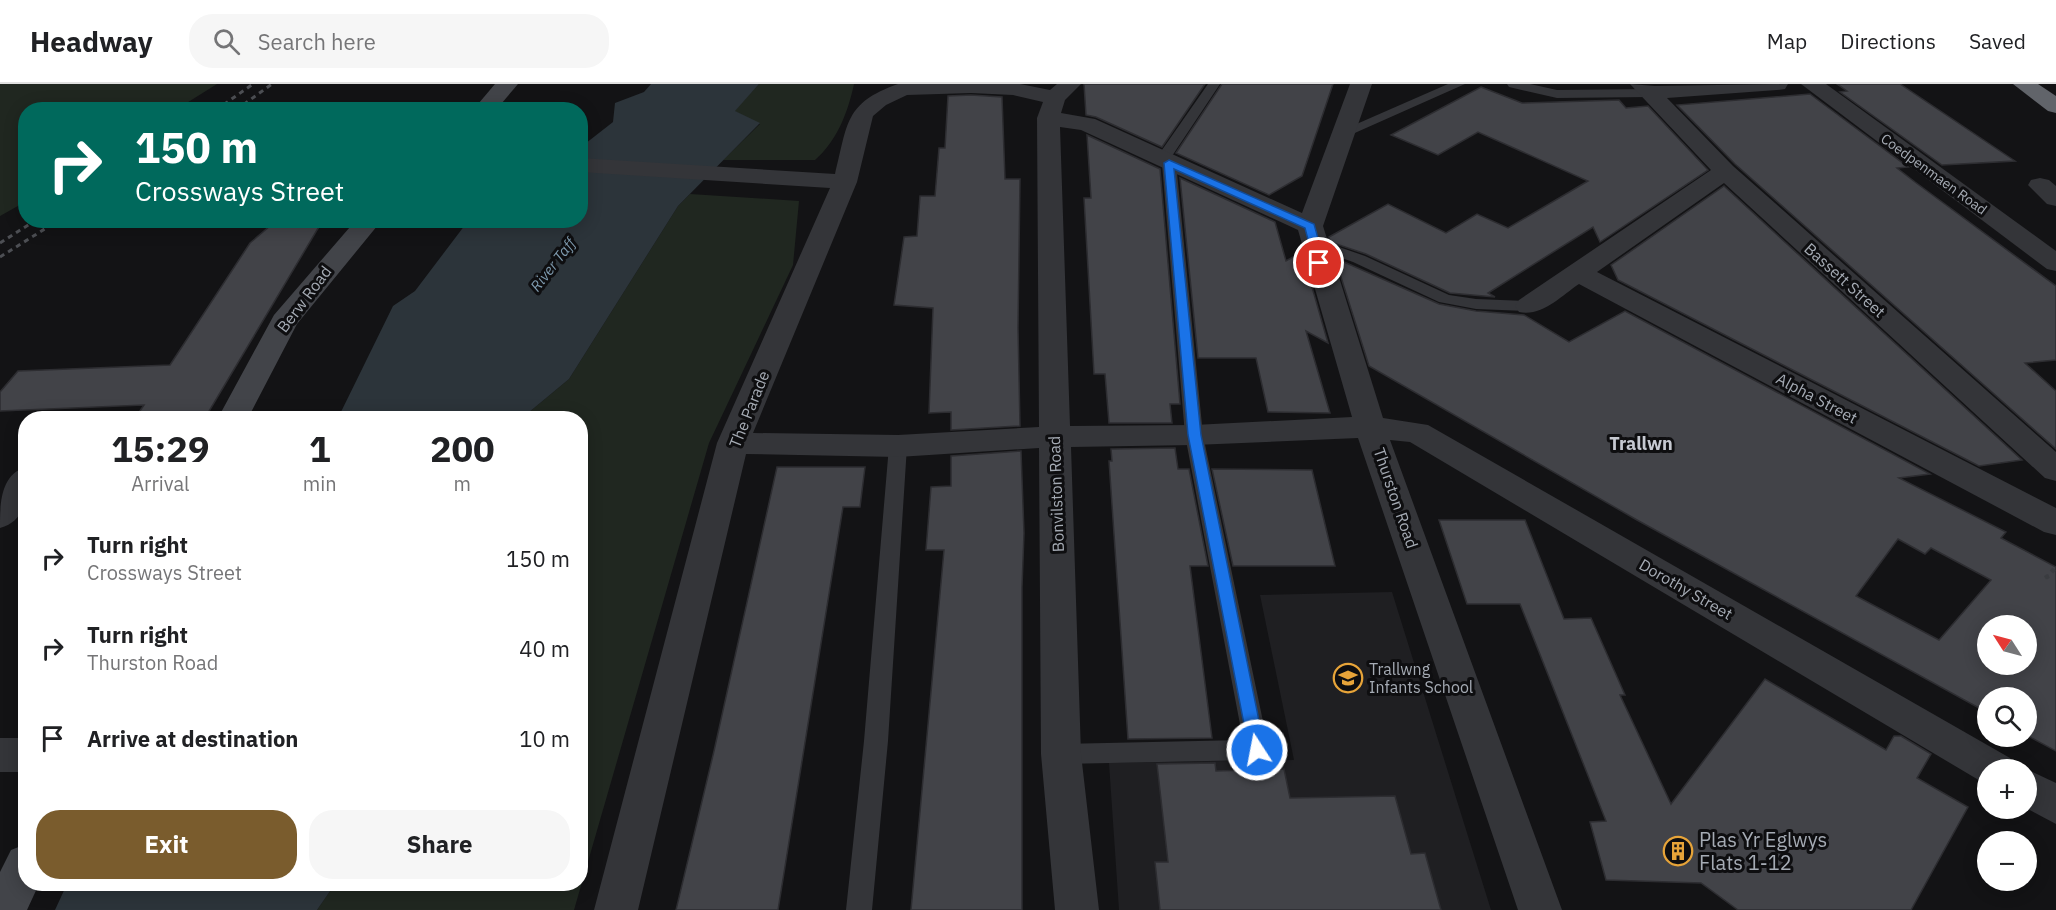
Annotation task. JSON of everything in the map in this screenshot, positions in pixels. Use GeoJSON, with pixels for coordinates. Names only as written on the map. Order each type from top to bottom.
{"type":"FeatureCollection","features":[{"type":"Feature","properties":{"kind":"highway"},"geometry":{"type":"LineString","coordinates":[[2024,84],[2056,106]]}},
{"type":"Feature","properties":{"kind":"main road"},"geometry":{"type":"LineString","coordinates":[[491,102],[507,84]]}},
{"type":"Feature","properties":{"kind":"main road","name":"Berw Road"},"geometry":{"type":"LineString","coordinates":[[237,411],[284,321],[363,228]]}},
{"type":"Feature","properties":{"kind":"main road"},"geometry":{"type":"LineString","coordinates":[[5,910],[18,882]]}},
{"type":"Feature","properties":{"kind":"street"},"geometry":{"type":"LineString","coordinates":[[1311,235],[1361,84]]}},
{"type":"Feature","properties":{"kind":"street"},"geometry":{"type":"LineString","coordinates":[[1646,89],[1777,84]]}},
{"type":"Feature","properties":{"kind":"street","name":"Coedpenmaen Road"},"geometry":{"type":"LineString","coordinates":[[1812,84],[2056,263]]}},
{"type":"Feature","properties":{"kind":"street","name":"The Parade"},"geometry":{"type":"LineString","coordinates":[[616,910],[713,516],[734,443],[845,182],[862,114],[887,96],[904,89],[926,86],[1013,89],[1057,100],[1086,124],[1311,235]]}},
{"type":"Feature","properties":{"kind":"street","name":"Bassett Street"},"geometry":{"type":"LineString","coordinates":[[1646,89],[1725,171],[2056,470]]}},
{"type":"Feature","properties":{"kind":"street","name":"Bonvilston Road"},"geometry":{"type":"LineString","coordinates":[[1057,100],[1054,437],[1061,754],[1077,910]]}},
{"type":"Feature","properties":{"kind":"street"},"geometry":{"type":"LineString","coordinates":[[588,166],[845,182]]}},
{"type":"Feature","properties":{"kind":"street"},"geometry":{"type":"LineString","coordinates":[[1529,306],[1725,171]]}},
{"type":"Feature","properties":{"kind":"street","name":"Thurston Road"},"geometry":{"type":"LineString","coordinates":[[1311,235],[1371,427],[1540,910]]}},
{"type":"Feature","properties":{"kind":"street","name":"Alpha Street"},"geometry":{"type":"LineString","coordinates":[[1579,273],[2056,523]]}},
{"type":"Feature","properties":{"kind":"street","name":"Dorothy Street"},"geometry":{"type":"LineString","coordinates":[[734,443],[898,446],[1054,437],[1194,435],[1371,427],[1418,432],[1977,759]]}},
{"type":"Feature","properties":{"kind":"street"},"geometry":{"type":"LineString","coordinates":[[0,516],[18,490]]}},
{"type":"Feature","properties":{"kind":"street"},"geometry":{"type":"LineString","coordinates":[[0,755],[18,755]]}},
{"type":"Feature","properties":{"kind":"street"},"geometry":{"type":"LineString","coordinates":[[2037,794],[2056,805]]}},
{"type":"Feature","properties":{"kind":"lane"},"geometry":{"type":"LineString","coordinates":[[1061,754],[1257,750],[1194,435],[1165,161],[1214,84]]}},
{"type":"Feature","properties":{"kind":"lane"},"geometry":{"type":"LineString","coordinates":[[1343,133],[1459,84]]}},
{"type":"Feature","properties":{"kind":"lane"},"geometry":{"type":"LineString","coordinates":[[1513,84],[1557,94],[1646,89]]}},
{"type":"Feature","properties":{"kind":"lane"},"geometry":{"type":"LineString","coordinates":[[1311,235],[1445,299],[1476,304],[1529,306]]}},
{"type":"Feature","properties":{"kind":"lane"},"geometry":{"type":"LineString","coordinates":[[860,910],[876,741],[898,446]]}},
{"type":"Feature","properties":{"kind":"path"},"geometry":{"type":"LineString","coordinates":[[2046,574],[2047,577],[2056,567]]}},
{"type":"Feature","properties":{"kind":"shaded area"},"geometry":{"type":"Polygon","coordinates":[[[0,84],[217,84],[188,102],[18,102],[18,206],[0,216],[0,84]]]}},
{"type":"Feature","properties":{"kind":"shaded area"},"geometry":{"type":"Polygon","coordinates":[[[759,84],[854,84],[835,135],[815,160],[723,160],[760,124],[734,111],[759,84]]]}},
{"type":"Feature","properties":{"kind":"shaded area"},"geometry":{"type":"Polygon","coordinates":[[[690,194],[799,201],[793,265],[709,443],[588,862],[588,411],[530,411],[569,379],[678,206],[690,194]]]}},
{"type":"Feature","properties":{"kind":"shaded area","name":"Trallwng Infants School"},"geometry":{"type":"Polygon","coordinates":[[[1392,592],[1491,910],[1119,910],[1109,763],[1294,760],[1260,595],[1392,592]]]}},
{"type":"Feature","properties":{"kind":"shaded area"},"geometry":{"type":"Polygon","coordinates":[[[330,891],[579,891],[574,910],[317,910],[330,891]]]}},
{"type":"Feature","properties":{"kind":"water","name":"River Taff"},"geometry":{"type":"Polygon","coordinates":[[[651,84],[759,84],[735,111],[760,123],[678,206],[569,379],[530,411],[341,411],[393,306],[415,291],[463,228],[588,228],[588,142],[613,122],[615,103],[644,92],[651,84]]]}},
{"type":"Feature","properties":{"kind":"water"},"geometry":{"type":"Polygon","coordinates":[[[64,891],[330,891],[317,910],[55,910],[64,891]]]}},
{"type":"Feature","properties":{"kind":"building"},"geometry":{"type":"Polygon","coordinates":[[[1084,84],[1205,84],[1162,147],[1096,117],[1086,115],[1084,84]]]}},
{"type":"Feature","properties":{"kind":"building"},"geometry":{"type":"Polygon","coordinates":[[[1222,84],[1333,84],[1302,176],[1269,195],[1176,153],[1222,84]]]}},
{"type":"Feature","properties":{"kind":"building"},"geometry":{"type":"Polygon","coordinates":[[[1837,84],[1900,84],[2015,161],[1942,165],[1840,92],[1847,91],[1837,84]]]}},
{"type":"Feature","properties":{"kind":"building"},"geometry":{"type":"Polygon","coordinates":[[[1481,87],[1522,103],[1619,100],[1626,108],[1648,106],[1708,170],[1600,242],[1593,227],[1488,293],[1495,297],[1450,293],[1366,254],[1330,242],[1329,237],[1388,204],[1446,233],[1477,214],[1508,228],[1588,181],[1478,132],[1438,155],[1391,135],[1481,87]]]}},
{"type":"Feature","properties":{"kind":"building"},"geometry":{"type":"Polygon","coordinates":[[[1810,94],[1908,167],[1897,168],[2056,286],[2056,360],[2025,363],[2056,391],[2056,449],[1735,164],[1677,105],[1810,94]]]}},
{"type":"Feature","properties":{"kind":"building"},"geometry":{"type":"Polygon","coordinates":[[[948,96],[1002,97],[1005,179],[1020,179],[1018,328],[1020,426],[951,430],[951,412],[929,413],[933,308],[894,305],[904,237],[917,236],[920,196],[935,196],[939,148],[945,148],[948,96]]]}},
{"type":"Feature","properties":{"kind":"building"},"geometry":{"type":"Polygon","coordinates":[[[1087,135],[1160,169],[1180,404],[1170,404],[1172,423],[1109,423],[1105,374],[1094,374],[1084,198],[1091,198],[1087,135]]]}},
{"type":"Feature","properties":{"kind":"building"},"geometry":{"type":"Polygon","coordinates":[[[1180,178],[1275,222],[1286,261],[1302,252],[1328,343],[1306,331],[1330,413],[1268,412],[1256,358],[1198,358],[1180,178]]]}},
{"type":"Feature","properties":{"kind":"building"},"geometry":{"type":"Polygon","coordinates":[[[1724,186],[2022,460],[1979,466],[1618,280],[1611,265],[1724,186]]]}},
{"type":"Feature","properties":{"kind":"building"},"geometry":{"type":"Polygon","coordinates":[[[268,228],[318,228],[209,411],[140,411],[144,405],[0,411],[0,392],[18,371],[170,365],[250,243],[268,228]]]}},
{"type":"Feature","properties":{"kind":"building"},"geometry":{"type":"Polygon","coordinates":[[[1335,258],[1439,304],[1476,311],[1524,315],[1569,342],[1625,311],[1930,474],[1899,478],[2006,532],[2001,538],[2056,567],[2056,751],[2037,741],[2037,687],[1977,687],[1977,707],[1637,520],[1369,366],[1335,258]],[[1898,539],[1856,596],[1939,640],[1991,580],[1931,548],[1925,554],[1898,539]]]}},
{"type":"Feature","properties":{"kind":"building"},"geometry":{"type":"Polygon","coordinates":[[[1175,448],[1178,469],[1189,469],[1208,566],[1190,566],[1212,738],[1128,739],[1109,461],[1112,461],[1111,449],[1175,448]]]}},
{"type":"Feature","properties":{"kind":"building"},"geometry":{"type":"Polygon","coordinates":[[[1021,451],[1024,533],[1022,910],[911,910],[944,550],[926,550],[931,487],[951,486],[951,456],[1021,451]]]}},
{"type":"Feature","properties":{"kind":"building"},"geometry":{"type":"Polygon","coordinates":[[[777,467],[865,467],[860,507],[843,507],[778,910],[676,910],[714,751],[777,467]]]}},
{"type":"Feature","properties":{"kind":"building"},"geometry":{"type":"Polygon","coordinates":[[[1212,469],[1312,470],[1335,566],[1233,566],[1212,469]]]}},
{"type":"Feature","properties":{"kind":"building"},"geometry":{"type":"Polygon","coordinates":[[[1439,520],[1525,520],[1564,619],[1591,618],[1625,695],[1620,695],[1671,804],[1765,679],[1886,750],[1894,736],[1901,736],[1931,754],[1917,778],[1968,807],[1911,910],[1738,910],[1701,883],[1606,880],[1590,822],[1606,821],[1520,604],[1467,604],[1439,520]]]}},
{"type":"Feature","properties":{"kind":"building"},"geometry":{"type":"Polygon","coordinates":[[[1215,763],[1216,771],[1284,769],[1290,798],[1395,796],[1411,854],[1425,853],[1441,910],[1160,910],[1155,862],[1168,862],[1157,764],[1215,763]]]}},
{"type":"Feature","properties":{"kind":"railway"},"geometry":{"type":"LineString","coordinates":[[227,102],[253,84]]}},
{"type":"Feature","properties":{"kind":"railway"},"geometry":{"type":"LineString","coordinates":[[247,102],[272,84]]}},
{"type":"Feature","properties":{"kind":"railway"},"geometry":{"type":"LineString","coordinates":[[0,243],[23,228]]}},
{"type":"Feature","properties":{"kind":"railway"},"geometry":{"type":"LineString","coordinates":[[0,257],[46,228]]}},
{"type":"Feature","properties":{"kind":"place","name":"Trallwng Infants School"},"geometry":{"type":"Point","coordinates":[1348,678]}},
{"type":"Feature","properties":{"kind":"place","name":"Plas Yr Eglwys Flats 1-12"},"geometry":{"type":"Point","coordinates":[1678,851]}},
{"type":"Feature","properties":{"kind":"district","name":"Trallwn"},"geometry":{"type":"Point","coordinates":[1641,444]}},
{"type":"Feature","properties":{"kind":"route"},"geometry":{"type":"LineString","coordinates":[[1257,750],[1194,435],[1169,163],[1310,226],[1319,263]]}}]}
